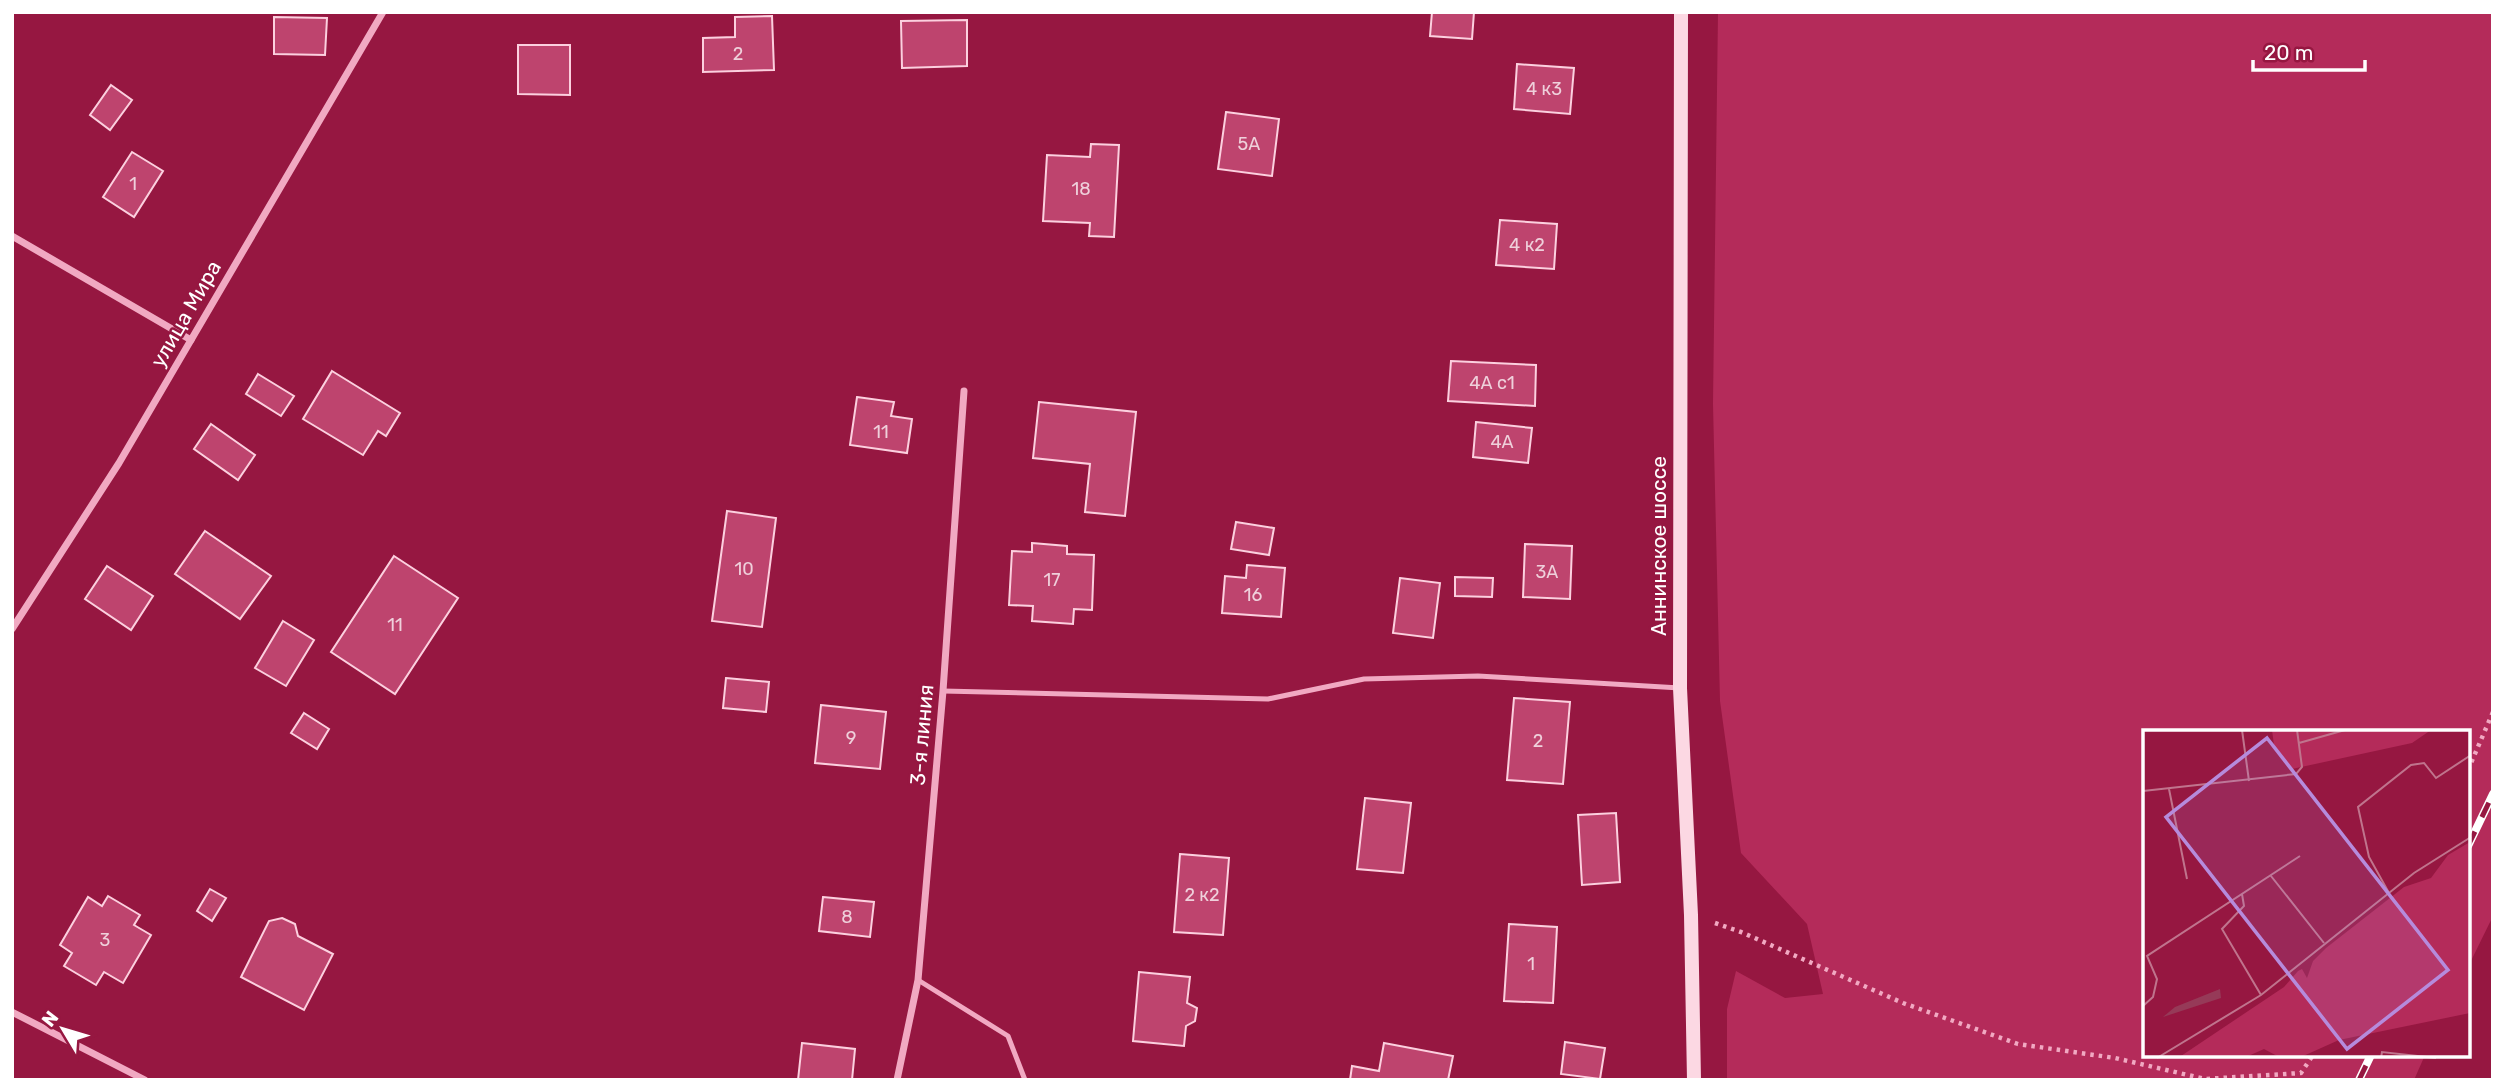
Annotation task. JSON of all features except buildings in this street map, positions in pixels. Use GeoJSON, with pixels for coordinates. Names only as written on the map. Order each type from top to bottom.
{"type":"FeatureCollection","features":[{"type":"Feature","properties":{"kind":"main road","name":"Аннинское шоссе"},"geometry":{"type":"LineString","coordinates":[[1681,12],[1680,688],[1691,915],[1694,1080]]}},
{"type":"Feature","properties":{"kind":"street","name":"улица Мира"},"geometry":{"type":"LineString","coordinates":[[12,629],[119,463],[383,12]]}},
{"type":"Feature","properties":{"kind":"street"},"geometry":{"type":"LineString","coordinates":[[12,236],[191,340]]}},
{"type":"Feature","properties":{"kind":"street","name":"3-я линия"},"geometry":{"type":"LineString","coordinates":[[897,1080],[918,980],[943,691],[964,391]]}},
{"type":"Feature","properties":{"kind":"street"},"geometry":{"type":"LineString","coordinates":[[12,1012],[145,1080]]}},
{"type":"Feature","properties":{"kind":"lane"},"geometry":{"type":"LineString","coordinates":[[943,691],[1268,699],[1364,679],[1478,676],[1680,688]]}},
{"type":"Feature","properties":{"kind":"lane"},"geometry":{"type":"LineString","coordinates":[[918,980],[1008,1036],[1025,1080]]}},
{"type":"Feature","properties":{"kind":"path"},"geometry":{"type":"LineString","coordinates":[[2470,765],[2493,712]]}},
{"type":"Feature","properties":{"kind":"path"},"geometry":{"type":"LineString","coordinates":[[1691,915],[1741,932],[1903,1003],[2018,1044],[2115,1058],[2205,1079],[2301,1073],[2312,1057]]}},
{"type":"Feature","properties":{"kind":"shaded area"},"geometry":{"type":"Polygon","coordinates":[[[1718,12],[2493,12],[2493,916],[2470,963],[2470,730],[2143,730],[2143,1057],[2424,1057],[2414,1080],[1727,1080],[1727,1009],[1736,971],[1785,998],[1823,994],[1807,924],[1741,853],[1720,701],[1713,404],[1718,12]]]}},
{"type":"Feature","properties":{"kind":"railway"},"geometry":{"type":"LineString","coordinates":[[2470,842],[2493,794]]}},
{"type":"Feature","properties":{"kind":"railway"},"geometry":{"type":"LineString","coordinates":[[2359,1080],[2370,1057]]}}]}
